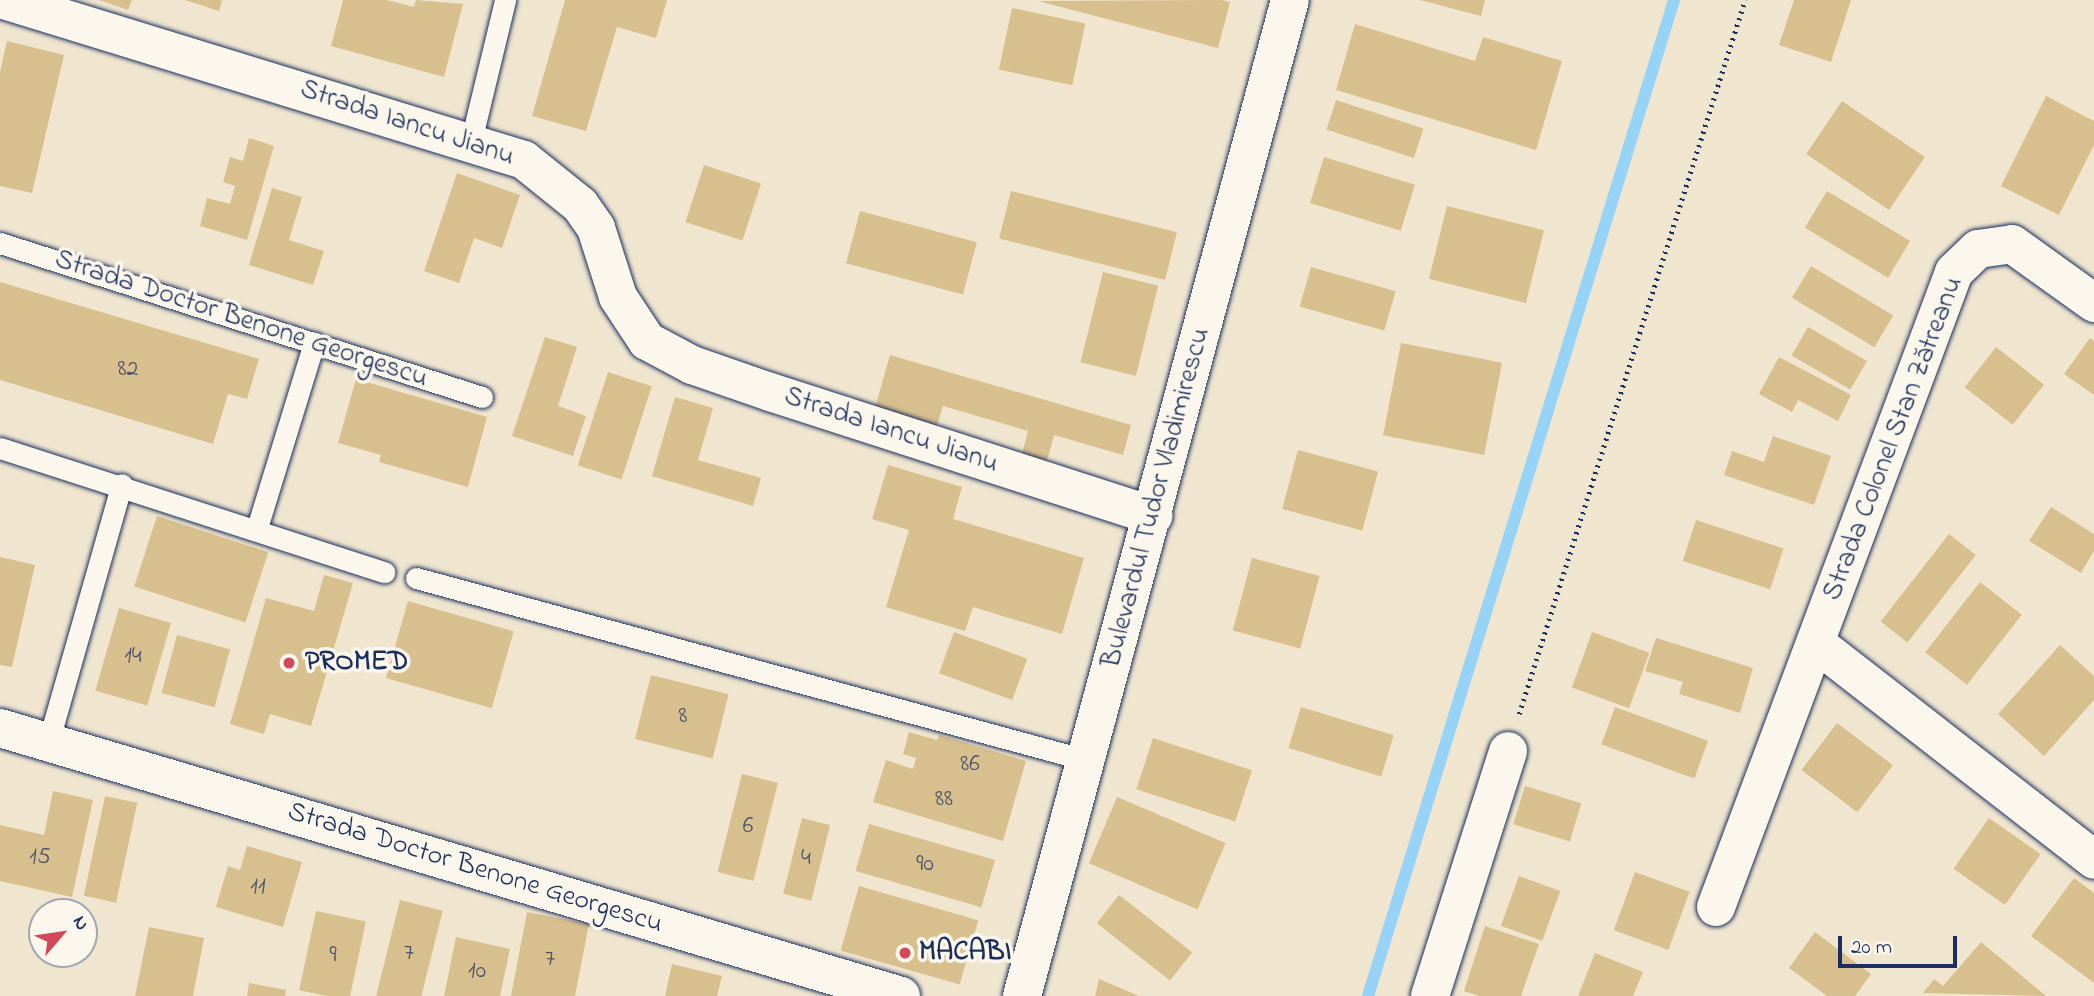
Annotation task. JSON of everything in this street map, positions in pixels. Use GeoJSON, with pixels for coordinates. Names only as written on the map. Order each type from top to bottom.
{"type":"FeatureCollection","features":[{"type":"Feature","properties":{"kind":"street","name":"Strada Iancu Jianu"},"geometry":{"type":"LineString","coordinates":[[4,0],[471,141],[524,160],[580,205],[596,228],[618,297],[647,341],[692,365],[770,392],[1153,516]]}},
{"type":"Feature","properties":{"kind":"street","name":"Bulevardul Tudor Vladimirescu"},"geometry":{"type":"LineString","coordinates":[[1022,996],[1290,0]]}},
{"type":"Feature","properties":{"kind":"street","name":"Strada Colonel Stan Zătreanu"},"geometry":{"type":"LineString","coordinates":[[1716,907],[1817,644],[1954,272],[1978,249],[2012,244],[2094,303]]}},
{"type":"Feature","properties":{"kind":"street"},"geometry":{"type":"LineString","coordinates":[[1817,644],[2094,860]]}},
{"type":"Feature","properties":{"kind":"street","name":"Strada Doctor Benone Georgescu"},"geometry":{"type":"LineString","coordinates":[[0,728],[901,996]]}},
{"type":"Feature","properties":{"kind":"street"},"geometry":{"type":"LineString","coordinates":[[1430,996],[1508,751]]}},
{"type":"Feature","properties":{"kind":"lane"},"geometry":{"type":"LineString","coordinates":[[471,141],[505,0]]}},
{"type":"Feature","properties":{"kind":"lane","name":"Strada Doctor Benone Georgescu"},"geometry":{"type":"LineString","coordinates":[[0,243],[482,397]]}},
{"type":"Feature","properties":{"kind":"lane"},"geometry":{"type":"LineString","coordinates":[[257,528],[314,343]]}},
{"type":"Feature","properties":{"kind":"lane"},"geometry":{"type":"LineString","coordinates":[[0,448],[122,484],[384,572]]}},
{"type":"Feature","properties":{"kind":"lane"},"geometry":{"type":"LineString","coordinates":[[48,743],[122,484]]}},
{"type":"Feature","properties":{"kind":"lane"},"geometry":{"type":"LineString","coordinates":[[416,578],[1086,760]]}},
{"type":"Feature","properties":{"kind":"path"},"geometry":{"type":"LineString","coordinates":[[1508,751],[1745,0]]}},
{"type":"Feature","properties":{"kind":"building"},"geometry":{"type":"Polygon","coordinates":[[[99,0],[132,0],[128,10],[99,0]]]}},
{"type":"Feature","properties":{"kind":"building"},"geometry":{"type":"Polygon","coordinates":[[[185,0],[222,0],[219,11],[185,0]]]}},
{"type":"Feature","properties":{"kind":"building"},"geometry":{"type":"Polygon","coordinates":[[[343,0],[387,0],[414,7],[416,0],[463,4],[444,77],[331,46],[343,0]]]}},
{"type":"Feature","properties":{"kind":"building"},"geometry":{"type":"Polygon","coordinates":[[[565,0],[667,0],[656,38],[617,27],[586,131],[532,116],[565,0]]]}},
{"type":"Feature","properties":{"kind":"building"},"geometry":{"type":"Polygon","coordinates":[[[1420,0],[1485,0],[1481,16],[1420,0]]]}},
{"type":"Feature","properties":{"kind":"building"},"geometry":{"type":"Polygon","coordinates":[[[1794,0],[1851,0],[1831,62],[1779,45],[1794,0]]]}},
{"type":"Feature","properties":{"kind":"building"},"geometry":{"type":"Polygon","coordinates":[[[1038,1],[1230,2],[1218,48],[1038,1]]]}},
{"type":"Feature","properties":{"kind":"building"},"geometry":{"type":"Polygon","coordinates":[[[1012,8],[1085,24],[1072,85],[999,70],[1012,8]]]}},
{"type":"Feature","properties":{"kind":"building"},"geometry":{"type":"Polygon","coordinates":[[[1355,24],[1475,61],[1483,37],[1562,61],[1536,150],[1336,90],[1355,24]]]}},
{"type":"Feature","properties":{"kind":"building"},"geometry":{"type":"Polygon","coordinates":[[[7,41],[64,55],[32,193],[0,186],[0,72],[7,41]]]}},
{"type":"Feature","properties":{"kind":"building"},"geometry":{"type":"Polygon","coordinates":[[[2046,96],[2094,121],[2094,145],[2059,215],[2001,186],[2046,96]]]}},
{"type":"Feature","properties":{"kind":"building"},"geometry":{"type":"Polygon","coordinates":[[[1336,100],[1423,128],[1414,158],[1326,129],[1336,100]]]}},
{"type":"Feature","properties":{"kind":"building"},"geometry":{"type":"Polygon","coordinates":[[[1842,101],[1925,157],[1889,210],[1806,154],[1842,101]]]}},
{"type":"Feature","properties":{"kind":"building"},"geometry":{"type":"Polygon","coordinates":[[[249,138],[274,146],[247,240],[200,226],[207,198],[230,204],[235,186],[223,182],[230,157],[243,161],[249,138]]]}},
{"type":"Feature","properties":{"kind":"building"},"geometry":{"type":"Polygon","coordinates":[[[1324,157],[1415,185],[1401,231],[1310,203],[1324,157]]]}},
{"type":"Feature","properties":{"kind":"building"},"geometry":{"type":"Polygon","coordinates":[[[704,165],[761,184],[743,241],[685,222],[704,165]]]}},
{"type":"Feature","properties":{"kind":"building"},"geometry":{"type":"Polygon","coordinates":[[[457,173],[520,195],[502,248],[474,238],[459,283],[424,271],[457,173]]]}},
{"type":"Feature","properties":{"kind":"building"},"geometry":{"type":"Polygon","coordinates":[[[272,188],[302,197],[289,240],[324,251],[313,285],[249,265],[272,188]]]}},
{"type":"Feature","properties":{"kind":"building"},"geometry":{"type":"Polygon","coordinates":[[[1011,191],[1177,232],[1165,280],[999,239],[1011,191]]]}},
{"type":"Feature","properties":{"kind":"building"},"geometry":{"type":"Polygon","coordinates":[[[1827,191],[1910,241],[1888,278],[1805,228],[1827,191]]]}},
{"type":"Feature","properties":{"kind":"building"},"geometry":{"type":"Polygon","coordinates":[[[1447,206],[1544,230],[1526,303],[1429,279],[1447,206]]]}},
{"type":"Feature","properties":{"kind":"building"},"geometry":{"type":"Polygon","coordinates":[[[860,211],[977,242],[963,294],[846,263],[860,211]]]}},
{"type":"Feature","properties":{"kind":"building"},"geometry":{"type":"Polygon","coordinates":[[[1811,266],[1893,315],[1874,347],[1792,298],[1811,266]]]}},
{"type":"Feature","properties":{"kind":"building"},"geometry":{"type":"Polygon","coordinates":[[[1311,267],[1396,291],[1384,331],[1300,306],[1311,267]]]}},
{"type":"Feature","properties":{"kind":"building"},"geometry":{"type":"Polygon","coordinates":[[[1103,272],[1158,286],[1136,376],[1081,362],[1103,272]]]}},
{"type":"Feature","properties":{"kind":"building"},"geometry":{"type":"Polygon","coordinates":[[[0,282],[259,359],[247,399],[228,394],[213,444],[0,380],[0,282]]]}},
{"type":"Feature","properties":{"kind":"building"},"geometry":{"type":"Polygon","coordinates":[[[1808,327],[1867,361],[1850,390],[1792,356],[1808,327]]]}},
{"type":"Feature","properties":{"kind":"building"},"geometry":{"type":"Polygon","coordinates":[[[545,337],[577,347],[558,406],[586,416],[573,456],[512,436],[545,337]]]}},
{"type":"Feature","properties":{"kind":"building"},"geometry":{"type":"Polygon","coordinates":[[[2090,338],[2094,341],[2094,395],[2064,374],[2090,338]]]}},
{"type":"Feature","properties":{"kind":"building"},"geometry":{"type":"Polygon","coordinates":[[[1401,343],[1502,363],[1484,455],[1383,435],[1401,343]]]}},
{"type":"Feature","properties":{"kind":"building"},"geometry":{"type":"Polygon","coordinates":[[[1996,347],[2044,385],[2013,425],[1965,387],[1996,347]]]}},
{"type":"Feature","properties":{"kind":"building"},"geometry":{"type":"Polygon","coordinates":[[[890,355],[1131,425],[1123,455],[1054,435],[1046,465],[1021,458],[1028,431],[943,406],[937,426],[875,408],[890,355]]]}},
{"type":"Feature","properties":{"kind":"building"},"geometry":{"type":"Polygon","coordinates":[[[1779,357],[1851,395],[1838,421],[1798,400],[1792,412],[1759,394],[1779,357]]]}},
{"type":"Feature","properties":{"kind":"building"},"geometry":{"type":"Polygon","coordinates":[[[608,372],[652,386],[621,479],[578,465],[608,372]]]}},
{"type":"Feature","properties":{"kind":"building"},"geometry":{"type":"Polygon","coordinates":[[[356,379],[487,417],[468,487],[379,462],[381,455],[338,443],[356,379]]]}},
{"type":"Feature","properties":{"kind":"building"},"geometry":{"type":"Polygon","coordinates":[[[675,397],[713,408],[698,460],[761,478],[753,506],[652,476],[675,397]]]}},
{"type":"Feature","properties":{"kind":"building"},"geometry":{"type":"Polygon","coordinates":[[[1773,436],[1831,456],[1814,505],[1724,475],[1732,451],[1764,462],[1773,436]]]}},
{"type":"Feature","properties":{"kind":"building"},"geometry":{"type":"Polygon","coordinates":[[[1298,450],[1378,471],[1362,530],[1282,509],[1298,450]]]}},
{"type":"Feature","properties":{"kind":"building"},"geometry":{"type":"Polygon","coordinates":[[[888,465],[962,487],[953,519],[1084,558],[1062,634],[973,607],[965,631],[886,607],[909,530],[872,519],[888,465]]]}},
{"type":"Feature","properties":{"kind":"building"},"geometry":{"type":"Polygon","coordinates":[[[2051,507],[2094,534],[2094,551],[2081,573],[2029,541],[2051,507]]]}},
{"type":"Feature","properties":{"kind":"building"},"geometry":{"type":"Polygon","coordinates":[[[157,516],[268,552],[245,623],[134,586],[157,516]]]}},
{"type":"Feature","properties":{"kind":"building"},"geometry":{"type":"Polygon","coordinates":[[[1696,520],[1783,548],[1770,589],[1683,561],[1696,520]]]}},
{"type":"Feature","properties":{"kind":"building"},"geometry":{"type":"Polygon","coordinates":[[[1949,534],[1976,555],[1907,642],[1881,621],[1949,534]]]}},
{"type":"Feature","properties":{"kind":"building"},"geometry":{"type":"Polygon","coordinates":[[[0,557],[35,565],[12,667],[0,665],[0,557]]]}},
{"type":"Feature","properties":{"kind":"building"},"geometry":{"type":"Polygon","coordinates":[[[1252,558],[1320,576],[1300,649],[1233,630],[1252,558]]]}},
{"type":"Feature","properties":{"kind":"building","name":"PROMED"},"geometry":{"type":"Polygon","coordinates":[[[324,575],[353,583],[311,726],[270,714],[264,734],[230,724],[266,598],[314,611],[324,575]]]}},
{"type":"Feature","properties":{"kind":"building"},"geometry":{"type":"Polygon","coordinates":[[[1980,582],[2022,615],[1967,685],[1925,652],[1980,582]]]}},
{"type":"Feature","properties":{"kind":"building"},"geometry":{"type":"Polygon","coordinates":[[[408,601],[514,631],[492,708],[386,678],[408,601]]]}},
{"type":"Feature","properties":{"kind":"building"},"geometry":{"type":"Polygon","coordinates":[[[119,608],[171,623],[147,706],[95,691],[119,608]]]}},
{"type":"Feature","properties":{"kind":"building"},"geometry":{"type":"Polygon","coordinates":[[[954,632],[1027,659],[1012,700],[939,673],[954,632]]]}},
{"type":"Feature","properties":{"kind":"building"},"geometry":{"type":"Polygon","coordinates":[[[1592,632],[1649,653],[1629,708],[1572,687],[1592,632]]]}},
{"type":"Feature","properties":{"kind":"building"},"geometry":{"type":"Polygon","coordinates":[[[177,635],[230,649],[215,707],[161,693],[177,635]]]}},
{"type":"Feature","properties":{"kind":"building"},"geometry":{"type":"Polygon","coordinates":[[[1656,638],[1753,668],[1740,713],[1679,694],[1683,682],[1645,671],[1656,638]]]}},
{"type":"Feature","properties":{"kind":"building"},"geometry":{"type":"Polygon","coordinates":[[[2060,645],[2094,676],[2094,700],[2044,756],[1998,714],[2060,645]]]}},
{"type":"Feature","properties":{"kind":"building"},"geometry":{"type":"Polygon","coordinates":[[[651,675],[729,694],[713,758],[635,739],[651,675]]]}},
{"type":"Feature","properties":{"kind":"building"},"geometry":{"type":"Polygon","coordinates":[[[1301,707],[1394,735],[1381,776],[1288,748],[1301,707]]]}},
{"type":"Feature","properties":{"kind":"building"},"geometry":{"type":"Polygon","coordinates":[[[1615,707],[1708,741],[1694,778],[1601,745],[1615,707]]]}},
{"type":"Feature","properties":{"kind":"building"},"geometry":{"type":"Polygon","coordinates":[[[1837,723],[1893,765],[1857,812],[1801,770],[1837,723]]]}},
{"type":"Feature","properties":{"kind":"building"},"geometry":{"type":"Polygon","coordinates":[[[909,732],[937,740],[939,735],[1026,761],[1003,841],[873,802],[886,760],[913,769],[916,758],[903,754],[909,732]]]}},
{"type":"Feature","properties":{"kind":"building"},"geometry":{"type":"Polygon","coordinates":[[[1153,738],[1252,770],[1235,821],[1136,789],[1153,738]]]}},
{"type":"Feature","properties":{"kind":"building"},"geometry":{"type":"Polygon","coordinates":[[[742,774],[778,783],[753,881],[718,872],[742,774]]]}},
{"type":"Feature","properties":{"kind":"building"},"geometry":{"type":"Polygon","coordinates":[[[1525,786],[1581,803],[1570,842],[1513,824],[1525,786]]]}},
{"type":"Feature","properties":{"kind":"building"},"geometry":{"type":"Polygon","coordinates":[[[53,791],[93,800],[72,897],[0,881],[0,825],[44,835],[53,791]]]}},
{"type":"Feature","properties":{"kind":"building"},"geometry":{"type":"Polygon","coordinates":[[[105,796],[137,803],[116,903],[84,896],[105,796]]]}},
{"type":"Feature","properties":{"kind":"building"},"geometry":{"type":"Polygon","coordinates":[[[1117,797],[1226,843],[1197,909],[1089,863],[1117,797]]]}},
{"type":"Feature","properties":{"kind":"building"},"geometry":{"type":"Polygon","coordinates":[[[802,818],[830,825],[811,901],[783,894],[802,818]]]}},
{"type":"Feature","properties":{"kind":"building"},"geometry":{"type":"Polygon","coordinates":[[[1989,818],[2041,854],[2005,905],[1953,869],[1989,818]]]}},
{"type":"Feature","properties":{"kind":"building"},"geometry":{"type":"Polygon","coordinates":[[[869,824],[995,860],[981,907],[855,871],[869,824]]]}},
{"type":"Feature","properties":{"kind":"building"},"geometry":{"type":"Polygon","coordinates":[[[247,846],[302,862],[283,927],[216,907],[228,866],[240,870],[247,846]]]}},
{"type":"Feature","properties":{"kind":"building"},"geometry":{"type":"Polygon","coordinates":[[[1635,872],[1690,892],[1668,950],[1614,930],[1635,872]]]}},
{"type":"Feature","properties":{"kind":"building"},"geometry":{"type":"Polygon","coordinates":[[[1519,876],[1560,891],[1542,941],[1501,926],[1519,876]]]}},
{"type":"Feature","properties":{"kind":"building"},"geometry":{"type":"Polygon","coordinates":[[[2074,878],[2094,893],[2094,983],[2031,936],[2074,878]]]}},
{"type":"Feature","properties":{"kind":"building"},"geometry":{"type":"Polygon","coordinates":[[[859,886],[978,920],[960,985],[841,950],[859,886]]]}},
{"type":"Feature","properties":{"kind":"building"},"geometry":{"type":"Polygon","coordinates":[[[1119,895],[1192,952],[1170,981],[1097,923],[1119,895]]]}},
{"type":"Feature","properties":{"kind":"building"},"geometry":{"type":"Polygon","coordinates":[[[400,900],[443,911],[421,996],[376,996],[400,900]]]}},
{"type":"Feature","properties":{"kind":"building"},"geometry":{"type":"Polygon","coordinates":[[[316,911],[366,922],[350,996],[326,996],[299,990],[316,911]]]}},
{"type":"Feature","properties":{"kind":"building"},"geometry":{"type":"Polygon","coordinates":[[[527,912],[589,924],[575,996],[511,996],[527,912]]]}},
{"type":"Feature","properties":{"kind":"building"},"geometry":{"type":"Polygon","coordinates":[[[1485,926],[1539,944],[1521,996],[1479,996],[1464,991],[1485,926]]]}},
{"type":"Feature","properties":{"kind":"building"},"geometry":{"type":"Polygon","coordinates":[[[149,927],[204,938],[193,996],[135,996],[149,927]]]}},
{"type":"Feature","properties":{"kind":"building"},"geometry":{"type":"Polygon","coordinates":[[[1815,932],[1871,974],[1855,996],[1827,996],[1789,968],[1815,932]]]}},
{"type":"Feature","properties":{"kind":"building"},"geometry":{"type":"Polygon","coordinates":[[[456,937],[510,949],[500,996],[444,996],[456,937]]]}},
{"type":"Feature","properties":{"kind":"building"},"geometry":{"type":"Polygon","coordinates":[[[1981,942],[2046,996],[1923,993],[1934,979],[1943,986],[1981,942]]]}},
{"type":"Feature","properties":{"kind":"building"},"geometry":{"type":"Polygon","coordinates":[[[1595,953],[1643,972],[1633,996],[1578,996],[1595,953]]]}},
{"type":"Feature","properties":{"kind":"building"},"geometry":{"type":"Polygon","coordinates":[[[672,964],[722,976],[717,996],[665,996],[672,964]]]}},
{"type":"Feature","properties":{"kind":"building"},"geometry":{"type":"Polygon","coordinates":[[[1099,979],[1139,996],[1095,996],[1099,979]]]}},
{"type":"Feature","properties":{"kind":"building"},"geometry":{"type":"Polygon","coordinates":[[[249,983],[286,990],[285,996],[247,996],[249,983]]]}},
{"type":"Feature","properties":{"kind":"waterway"},"geometry":{"type":"LineString","coordinates":[[1368,996],[1674,0]]}},
{"type":"Feature","properties":{"kind":"place","name":"PROMED"},"geometry":{"type":"Point","coordinates":[289,663]}},
{"type":"Feature","properties":{"kind":"place","name":"MACABI"},"geometry":{"type":"Point","coordinates":[905,953]}}]}
